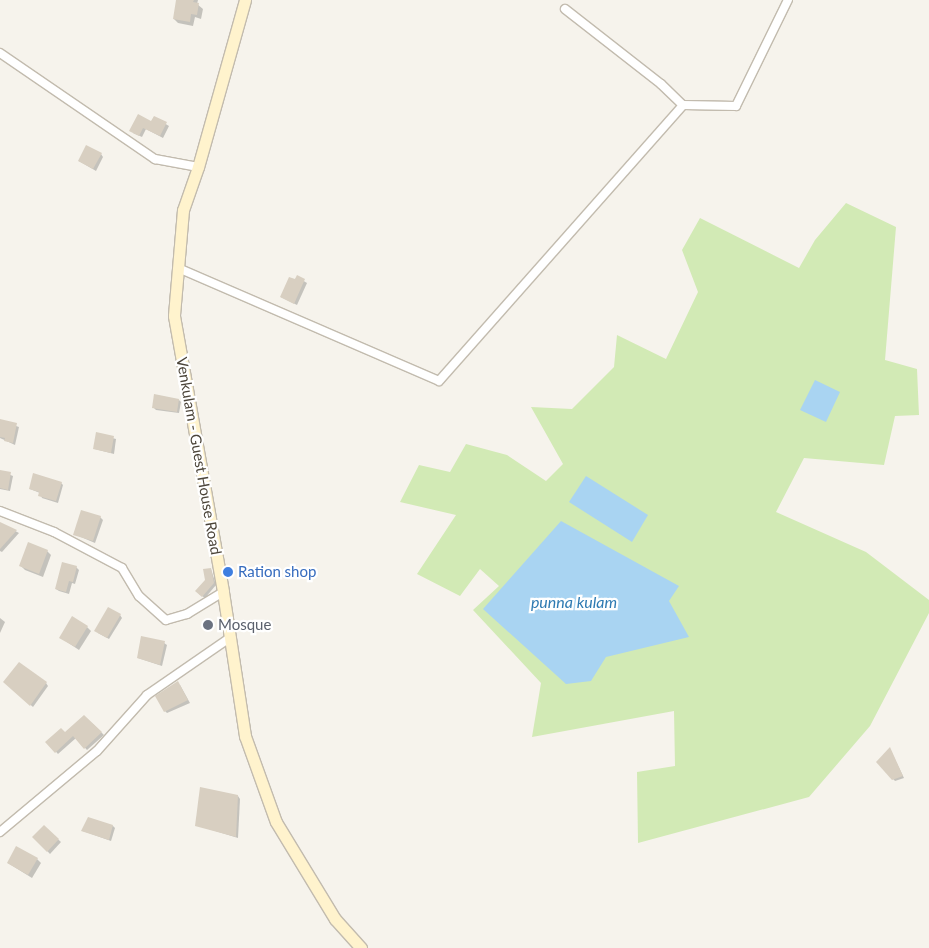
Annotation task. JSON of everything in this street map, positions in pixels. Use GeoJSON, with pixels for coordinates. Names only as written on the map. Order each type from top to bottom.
{"type":"FeatureCollection","features":[{"type":"Feature","properties":{"kind":"main road","name":"Venkulam - Guest House Road"},"geometry":{"type":"LineString","coordinates":[[245,0],[198,167],[182,210],[174,316],[231,637],[245,736],[276,822],[336,919],[361,948]]}},
{"type":"Feature","properties":{"kind":"street"},"geometry":{"type":"LineString","coordinates":[[565,9],[661,84],[683,104],[736,106],[788,0]]}},
{"type":"Feature","properties":{"kind":"street"},"geometry":{"type":"LineString","coordinates":[[0,53],[155,159],[198,167]]}},
{"type":"Feature","properties":{"kind":"street"},"geometry":{"type":"LineString","coordinates":[[178,268],[439,381],[683,104]]}},
{"type":"Feature","properties":{"kind":"street"},"geometry":{"type":"LineString","coordinates":[[0,511],[54,532],[122,568],[139,596],[166,620],[187,614],[223,592]]}},
{"type":"Feature","properties":{"kind":"street"},"geometry":{"type":"LineString","coordinates":[[0,832],[97,752],[147,695],[231,637]]}},
{"type":"Feature","properties":{"kind":"green space"},"geometry":{"type":"Polygon","coordinates":[[[846,203],[896,227],[885,360],[917,369],[919,415],[895,416],[884,465],[804,458],[776,512],[866,552],[929,600],[929,613],[870,726],[809,797],[638,843],[637,772],[675,766],[674,711],[532,737],[541,683],[473,610],[499,586],[480,569],[460,596],[417,574],[456,515],[400,502],[419,465],[450,472],[466,444],[507,455],[546,481],[563,464],[531,407],[572,409],[614,367],[617,335],[666,359],[698,292],[682,250],[700,218],[799,268],[815,240],[846,203]]]}},
{"type":"Feature","properties":{"kind":"water"},"geometry":{"type":"Polygon","coordinates":[[[815,380],[840,392],[826,422],[800,410],[815,380]]]}},
{"type":"Feature","properties":{"kind":"water"},"geometry":{"type":"Polygon","coordinates":[[[586,476],[648,515],[632,542],[569,502],[586,476]]]}},
{"type":"Feature","properties":{"kind":"water","name":"punna kulam"},"geometry":{"type":"Polygon","coordinates":[[[561,521],[679,586],[669,601],[689,637],[606,657],[591,681],[566,684],[483,609],[561,521]]]}},
{"type":"Feature","properties":{"kind":"building"},"geometry":{"type":"Polygon","coordinates":[[[176,0],[194,0],[193,2],[199,3],[197,15],[191,14],[190,22],[173,19],[176,0]]]}},
{"type":"Feature","properties":{"kind":"building"},"geometry":{"type":"Polygon","coordinates":[[[138,114],[151,121],[154,116],[167,122],[160,136],[143,128],[139,136],[129,131],[138,114]]]}},
{"type":"Feature","properties":{"kind":"building"},"geometry":{"type":"Polygon","coordinates":[[[86,145],[102,153],[93,169],[78,161],[86,145]]]}},
{"type":"Feature","properties":{"kind":"building"},"geometry":{"type":"Polygon","coordinates":[[[297,275],[305,279],[294,304],[280,297],[289,277],[295,279],[297,275]]]}},
{"type":"Feature","properties":{"kind":"building"},"geometry":{"type":"Polygon","coordinates":[[[154,394],[179,399],[177,412],[152,408],[154,394]]]}},
{"type":"Feature","properties":{"kind":"building"},"geometry":{"type":"Polygon","coordinates":[[[0,419],[17,423],[13,443],[4,441],[5,438],[0,437],[0,419]]]}},
{"type":"Feature","properties":{"kind":"building"},"geometry":{"type":"Polygon","coordinates":[[[96,432],[114,436],[111,453],[93,449],[96,432]]]}},
{"type":"Feature","properties":{"kind":"building"},"geometry":{"type":"Polygon","coordinates":[[[0,470],[11,472],[8,490],[0,488],[0,470]]]}},
{"type":"Feature","properties":{"kind":"building"},"geometry":{"type":"Polygon","coordinates":[[[33,473],[62,482],[56,501],[38,496],[39,492],[29,489],[33,473]]]}},
{"type":"Feature","properties":{"kind":"building"},"geometry":{"type":"Polygon","coordinates":[[[81,510],[101,516],[93,541],[73,535],[81,510]]]}},
{"type":"Feature","properties":{"kind":"building"},"geometry":{"type":"Polygon","coordinates":[[[0,522],[17,530],[0,549],[0,522]]]}},
{"type":"Feature","properties":{"kind":"building"},"geometry":{"type":"Polygon","coordinates":[[[28,542],[48,550],[39,574],[19,566],[28,542]]]}},
{"type":"Feature","properties":{"kind":"building"},"geometry":{"type":"Polygon","coordinates":[[[62,562],[77,566],[73,582],[69,581],[66,592],[55,589],[62,562]]]}},
{"type":"Feature","properties":{"kind":"building"},"geometry":{"type":"Polygon","coordinates":[[[211,568],[214,583],[202,597],[195,591],[205,580],[203,569],[211,568]]]}},
{"type":"Feature","properties":{"kind":"building"},"geometry":{"type":"Polygon","coordinates":[[[108,607],[121,614],[107,638],[94,631],[108,607]]]}},
{"type":"Feature","properties":{"kind":"building"},"geometry":{"type":"Polygon","coordinates":[[[72,616],[88,626],[75,647],[59,638],[72,616]]]}},
{"type":"Feature","properties":{"kind":"building"},"geometry":{"type":"Polygon","coordinates":[[[141,636],[165,641],[160,665],[137,658],[141,636]]]}},
{"type":"Feature","properties":{"kind":"building"},"geometry":{"type":"Polygon","coordinates":[[[19,662],[47,682],[30,706],[3,682],[19,662]]]}},
{"type":"Feature","properties":{"kind":"building"},"geometry":{"type":"Polygon","coordinates":[[[178,681],[188,700],[164,712],[155,696],[178,681]]]}},
{"type":"Feature","properties":{"kind":"building"},"geometry":{"type":"Polygon","coordinates":[[[84,715],[102,732],[84,749],[73,736],[55,753],[45,742],[61,728],[65,732],[84,715]]]}},
{"type":"Feature","properties":{"kind":"building"},"geometry":{"type":"Polygon","coordinates":[[[890,747],[903,776],[892,780],[876,762],[890,747]]]}},
{"type":"Feature","properties":{"kind":"building"},"geometry":{"type":"Polygon","coordinates":[[[200,787],[238,795],[236,837],[195,826],[200,787]]]}},
{"type":"Feature","properties":{"kind":"building"},"geometry":{"type":"Polygon","coordinates":[[[88,817],[113,825],[109,840],[81,831],[88,817]]]}},
{"type":"Feature","properties":{"kind":"building"},"geometry":{"type":"Polygon","coordinates":[[[44,825],[59,839],[47,852],[32,837],[44,825]]]}},
{"type":"Feature","properties":{"kind":"building"},"geometry":{"type":"Polygon","coordinates":[[[16,846],[38,858],[28,875],[7,863],[16,846]]]}},
{"type":"Feature","properties":{"kind":"place","name":"Ration shop"},"geometry":{"type":"Point","coordinates":[228,572]}},
{"type":"Feature","properties":{"kind":"place","name":"Mosque"},"geometry":{"type":"Point","coordinates":[208,625]}}]}
